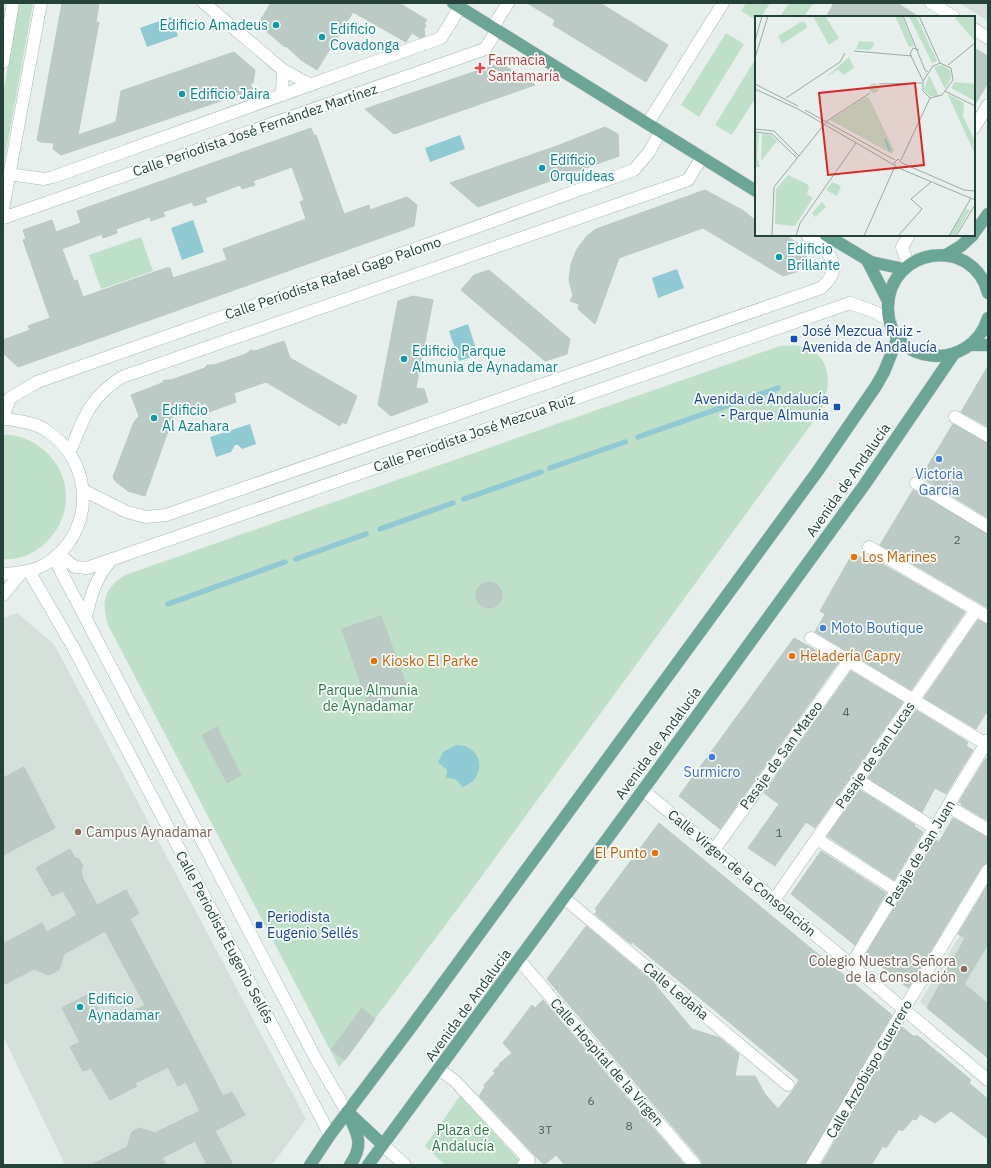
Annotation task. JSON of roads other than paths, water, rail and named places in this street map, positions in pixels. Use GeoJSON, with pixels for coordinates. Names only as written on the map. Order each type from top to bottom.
{"type":"FeatureCollection","features":[{"type":"Feature","properties":{"kind":"main road"},"geometry":{"type":"LineString","coordinates":[[456,5],[755,190]]}},
{"type":"Feature","properties":{"kind":"main road"},"geometry":{"type":"LineString","coordinates":[[975,231],[988,214]]}},
{"type":"Feature","properties":{"kind":"main road"},"geometry":{"type":"LineString","coordinates":[[828,236],[867,260],[906,267]]}},
{"type":"Feature","properties":{"kind":"main road"},"geometry":{"type":"LineString","coordinates":[[946,255],[961,246],[971,236]]}},
{"type":"Feature","properties":{"kind":"main road"},"geometry":{"type":"LineString","coordinates":[[888,301],[895,280],[906,267],[924,257],[946,255],[963,261],[975,270],[984,282],[988,293]]}},
{"type":"Feature","properties":{"kind":"main road"},"geometry":{"type":"LineString","coordinates":[[867,260],[888,301],[890,321],[898,337],[909,347],[920,353],[935,357],[953,355],[972,345],[982,333],[988,318]]}},
{"type":"Feature","properties":{"kind":"main road"},"geometry":{"type":"LineString","coordinates":[[310,1165],[330,1135],[417,1020],[817,472],[878,381],[898,337]]}},
{"type":"Feature","properties":{"kind":"main road"},"geometry":{"type":"LineString","coordinates":[[972,345],[988,345]]}},
{"type":"Feature","properties":{"kind":"main road","name":"Avenida de Andalucía"},"geometry":{"type":"LineString","coordinates":[[368,1165],[865,484],[953,355]]}},
{"type":"Feature","properties":{"kind":"main road"},"geometry":{"type":"LineString","coordinates":[[347,1112],[382,1144]]}},
{"type":"Feature","properties":{"kind":"main road"},"geometry":{"type":"LineString","coordinates":[[347,1112],[358,1137],[359,1148],[350,1165]]}},
{"type":"Feature","properties":{"kind":"street"},"geometry":{"type":"LineString","coordinates":[[3,62],[13,3]]}},
{"type":"Feature","properties":{"kind":"street"},"geometry":{"type":"LineString","coordinates":[[3,209],[41,3]]}},
{"type":"Feature","properties":{"kind":"street"},"geometry":{"type":"LineString","coordinates":[[204,3],[283,70],[312,85]]}},
{"type":"Feature","properties":{"kind":"street","name":"Calle Periodista José Fernández Martínez"},"geometry":{"type":"LineString","coordinates":[[3,218],[485,49],[508,3]]}},
{"type":"Feature","properties":{"kind":"street"},"geometry":{"type":"LineString","coordinates":[[648,123],[723,3]]}},
{"type":"Feature","properties":{"kind":"street"},"geometry":{"type":"LineString","coordinates":[[931,3],[952,16]]}},
{"type":"Feature","properties":{"kind":"street","name":"Calle Periodista José Fernández Martínez"},"geometry":{"type":"LineString","coordinates":[[9,174],[44,179],[53,177],[441,38],[456,5]]}},
{"type":"Feature","properties":{"kind":"street"},"geometry":{"type":"LineString","coordinates":[[975,30],[988,38]]}},
{"type":"Feature","properties":{"kind":"street"},"geometry":{"type":"LineString","coordinates":[[282,95],[283,70]]}},
{"type":"Feature","properties":{"kind":"street"},"geometry":{"type":"LineString","coordinates":[[975,126],[988,105]]}},
{"type":"Feature","properties":{"kind":"street","name":"Calle Periodista Rafael Gago Palomo"},"geometry":{"type":"LineString","coordinates":[[3,419],[10,398],[37,382],[430,244],[634,170],[649,152],[661,131]]}},
{"type":"Feature","properties":{"kind":"street","name":"Calle Periodista Rafael Gago Palomo"},"geometry":{"type":"LineString","coordinates":[[70,452],[83,419],[95,398],[106,387],[122,377],[688,180],[702,157]]}},
{"type":"Feature","properties":{"kind":"street","name":"Calle Periodista José Mezcua Ruiz"},"geometry":{"type":"LineString","coordinates":[[83,490],[127,512],[146,517],[166,515],[821,288],[829,282],[833,264],[831,256],[826,249],[808,236]]}},
{"type":"Feature","properties":{"kind":"street"},"geometry":{"type":"LineString","coordinates":[[906,267],[902,247],[908,236]]}},
{"type":"Feature","properties":{"kind":"street","name":"Calle Periodista José Mezcua Ruiz"},"geometry":{"type":"LineString","coordinates":[[56,556],[75,567],[87,568],[850,302],[875,312],[890,321]]}},
{"type":"Feature","properties":{"kind":"street"},"geometry":{"type":"LineString","coordinates":[[955,417],[988,436]]}},
{"type":"Feature","properties":{"kind":"street"},"geometry":{"type":"LineString","coordinates":[[3,419],[22,420],[43,428],[58,438],[70,452],[77,464],[83,490],[81,517],[72,538],[56,556],[25,572],[3,595]]}},
{"type":"Feature","properties":{"kind":"street"},"geometry":{"type":"LineString","coordinates":[[916,483],[988,527]]}},
{"type":"Feature","properties":{"kind":"street"},"geometry":{"type":"LineString","coordinates":[[869,547],[988,617]]}},
{"type":"Feature","properties":{"kind":"street","name":"Calle Periodista Eugenio Sellés"},"geometry":{"type":"LineString","coordinates":[[56,556],[86,617],[316,1059],[347,1112]]}},
{"type":"Feature","properties":{"kind":"street"},"geometry":{"type":"LineString","coordinates":[[86,617],[91,596],[100,573],[113,559]]}},
{"type":"Feature","properties":{"kind":"street"},"geometry":{"type":"LineString","coordinates":[[3,574],[25,572]]}},
{"type":"Feature","properties":{"kind":"street","name":"Calle Periodista Eugenio Sellés"},"geometry":{"type":"LineString","coordinates":[[25,572],[76,654],[330,1135]]}},
{"type":"Feature","properties":{"kind":"street","name":"Pasaje de San Lucas"},"geometry":{"type":"LineString","coordinates":[[774,900],[976,610]]}},
{"type":"Feature","properties":{"kind":"street"},"geometry":{"type":"LineString","coordinates":[[811,638],[987,743]]}},
{"type":"Feature","properties":{"kind":"street","name":"Pasaje de San Mateo"},"geometry":{"type":"LineString","coordinates":[[714,850],[849,661]]}},
{"type":"Feature","properties":{"kind":"street","name":"Pasaje de San Juan"},"geometry":{"type":"LineString","coordinates":[[851,965],[987,743]]}},
{"type":"Feature","properties":{"kind":"street"},"geometry":{"type":"LineString","coordinates":[[858,780],[934,828]]}},
{"type":"Feature","properties":{"kind":"street","name":"Calle Virgen de la Consolación"},"geometry":{"type":"LineString","coordinates":[[643,790],[988,1080]]}},
{"type":"Feature","properties":{"kind":"street"},"geometry":{"type":"LineString","coordinates":[[948,806],[988,830]]}},
{"type":"Feature","properties":{"kind":"street"},"geometry":{"type":"LineString","coordinates":[[817,839],[896,890]]}},
{"type":"Feature","properties":{"kind":"street","name":"Calle Arzobispo Guerrero"},"geometry":{"type":"LineString","coordinates":[[812,1165],[988,870]]}},
{"type":"Feature","properties":{"kind":"street","name":"Calle Ledaña"},"geometry":{"type":"LineString","coordinates":[[564,898],[788,1085]]}},
{"type":"Feature","properties":{"kind":"street","name":"Calle Hospital de la Virgen"},"geometry":{"type":"LineString","coordinates":[[519,960],[695,1165]]}},
{"type":"Feature","properties":{"kind":"street"},"geometry":{"type":"LineString","coordinates":[[439,1069],[455,1081],[529,1160],[523,1165]]}},
{"type":"Feature","properties":{"kind":"street"},"geometry":{"type":"LineString","coordinates":[[382,1144],[405,1165]]}},
{"type":"Feature","properties":{"kind":"water"},"geometry":{"type":"Polygon","coordinates":[[[171,17],[178,36],[147,47],[140,28],[171,17]]]}},
{"type":"Feature","properties":{"kind":"water"},"geometry":{"type":"Polygon","coordinates":[[[460,135],[465,149],[430,162],[425,148],[460,135]]]}},
{"type":"Feature","properties":{"kind":"water"},"geometry":{"type":"Polygon","coordinates":[[[193,220],[204,252],[182,260],[171,228],[193,220]]]}},
{"type":"Feature","properties":{"kind":"water"},"geometry":{"type":"Polygon","coordinates":[[[677,269],[684,288],[658,298],[652,278],[677,269]]]}},
{"type":"Feature","properties":{"kind":"water"},"geometry":{"type":"Polygon","coordinates":[[[468,324],[478,355],[459,361],[449,331],[468,324]]]}},
{"type":"Feature","properties":{"kind":"water"},"geometry":{"type":"Polygon","coordinates":[[[250,424],[256,444],[242,449],[238,445],[235,445],[231,452],[216,457],[210,437],[250,424]]]}},
{"type":"Feature","properties":{"kind":"water"},"geometry":{"type":"Polygon","coordinates":[[[456,745],[465,746],[472,750],[477,755],[479,762],[479,769],[476,776],[471,783],[463,787],[455,779],[446,778],[447,770],[438,762],[443,752],[456,745]]]}},
{"type":"Feature","properties":{"kind":"waterway"},"geometry":{"type":"LineString","coordinates":[[638,437],[778,388]]}},
{"type":"Feature","properties":{"kind":"waterway"},"geometry":{"type":"LineString","coordinates":[[550,468],[625,442]]}},
{"type":"Feature","properties":{"kind":"waterway"},"geometry":{"type":"LineString","coordinates":[[464,499],[541,472]]}},
{"type":"Feature","properties":{"kind":"waterway"},"geometry":{"type":"LineString","coordinates":[[380,529],[453,503]]}},
{"type":"Feature","properties":{"kind":"waterway"},"geometry":{"type":"LineString","coordinates":[[296,559],[366,534]]}},
{"type":"Feature","properties":{"kind":"waterway"},"geometry":{"type":"LineString","coordinates":[[168,604],[285,562]]}},
{"type":"Feature","properties":{"kind":"place","name":"Edificio Amadeus"},"geometry":{"type":"Point","coordinates":[276,25]}},
{"type":"Feature","properties":{"kind":"place","name":"Edificio Covadonga"},"geometry":{"type":"Point","coordinates":[322,37]}},
{"type":"Feature","properties":{"kind":"place","name":"Farmacia Santamaría"},"geometry":{"type":"Point","coordinates":[480,68]}},
{"type":"Feature","properties":{"kind":"place","name":"Edificio Jaira"},"geometry":{"type":"Point","coordinates":[182,94]}},
{"type":"Feature","properties":{"kind":"place","name":"Edificio Orquídeas"},"geometry":{"type":"Point","coordinates":[542,168]}},
{"type":"Feature","properties":{"kind":"place","name":"Edificio Brillante"},"geometry":{"type":"Point","coordinates":[779,257]}},
{"type":"Feature","properties":{"kind":"place","name":"José Mezcua Ruiz - Avenida de Andalucía"},"geometry":{"type":"Point","coordinates":[794,339]}},
{"type":"Feature","properties":{"kind":"place","name":"Edificio Parque Almunia de Aynadamar"},"geometry":{"type":"Point","coordinates":[404,359]}},
{"type":"Feature","properties":{"kind":"place","name":"Avenida de Andalucía - Parque Almunia"},"geometry":{"type":"Point","coordinates":[837,407]}},
{"type":"Feature","properties":{"kind":"place","name":"Edificio Al Azahara"},"geometry":{"type":"Point","coordinates":[154,418]}},
{"type":"Feature","properties":{"kind":"place","name":"Victoria Garcia"},"geometry":{"type":"Point","coordinates":[939,459]}},
{"type":"Feature","properties":{"kind":"place","name":"Los Marines"},"geometry":{"type":"Point","coordinates":[854,557]}},
{"type":"Feature","properties":{"kind":"place","name":"Moto Boutique"},"geometry":{"type":"Point","coordinates":[823,628]}},
{"type":"Feature","properties":{"kind":"place","name":"Heladería Capry"},"geometry":{"type":"Point","coordinates":[792,656]}},
{"type":"Feature","properties":{"kind":"place","name":"Kiosko El Parke"},"geometry":{"type":"Point","coordinates":[374,661]}},
{"type":"Feature","properties":{"kind":"place","name":"Surmicro"},"geometry":{"type":"Point","coordinates":[712,757]}},
{"type":"Feature","properties":{"kind":"place","name":"Campus Aynadamar"},"geometry":{"type":"Point","coordinates":[78,832]}},
{"type":"Feature","properties":{"kind":"place","name":"El Punto"},"geometry":{"type":"Point","coordinates":[655,853]}},
{"type":"Feature","properties":{"kind":"place","name":"Periodista Eugenio Sellés"},"geometry":{"type":"Point","coordinates":[259,925]}},
{"type":"Feature","properties":{"kind":"place","name":"Colegio Nuestra Señora de la Consolación"},"geometry":{"type":"Point","coordinates":[964,969]}},
{"type":"Feature","properties":{"kind":"place","name":"Edificio Aynadamar"},"geometry":{"type":"Point","coordinates":[80,1007]}},
{"type":"Feature","properties":{"kind":"park label","name":"Parque Almunia de Aynadamar"},"geometry":{"type":"Point","coordinates":[368,698]}},
{"type":"Feature","properties":{"kind":"park label","name":"Plaza de Andalucía"},"geometry":{"type":"Point","coordinates":[463,1138]}}]}
